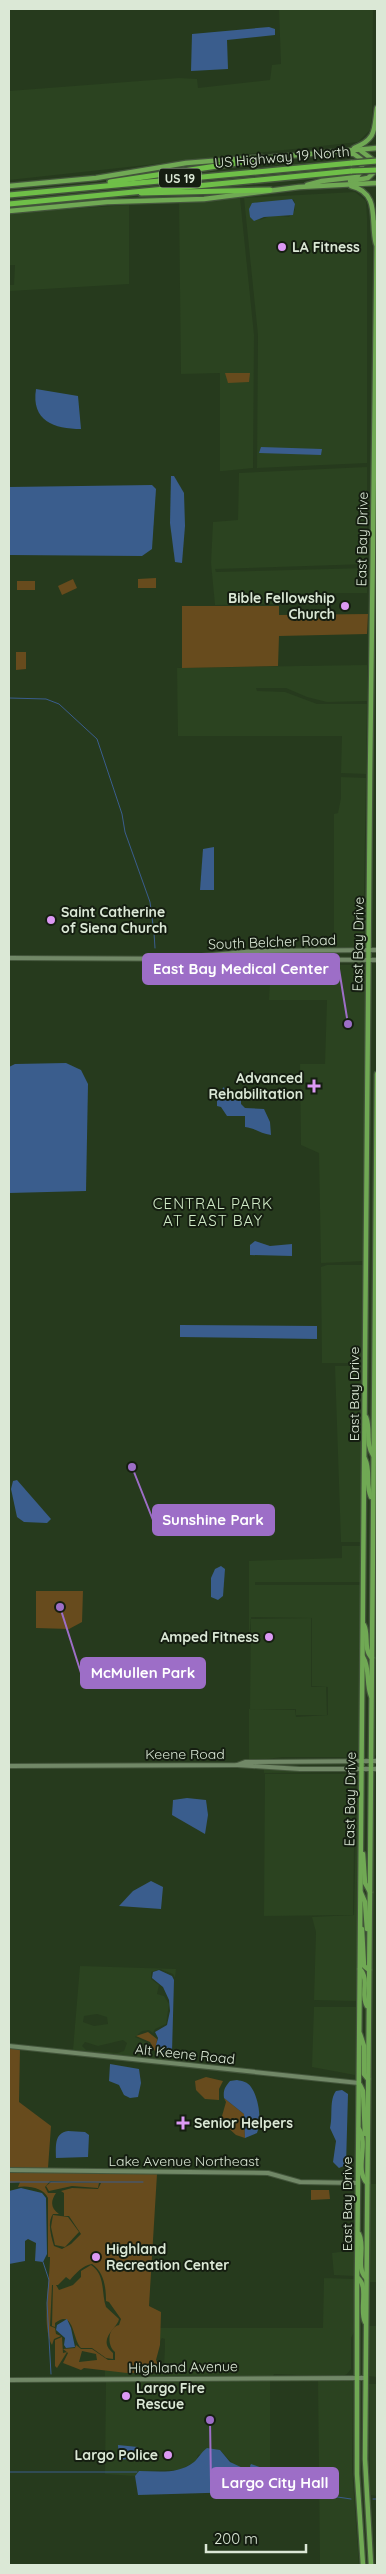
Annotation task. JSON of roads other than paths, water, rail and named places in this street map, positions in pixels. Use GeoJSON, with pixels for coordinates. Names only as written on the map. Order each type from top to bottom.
{"type":"FeatureCollection","features":[{"type":"Feature","properties":{"kind":"highway"},"geometry":{"type":"LineString","coordinates":[[94,186],[118,180],[277,157]]}},
{"type":"Feature","properties":{"kind":"highway","name":"US Highway 19 North"},"geometry":{"type":"LineString","coordinates":[[9,195],[352,162],[377,162]]}},
{"type":"Feature","properties":{"kind":"highway","name":"US Highway 19 North"},"geometry":{"type":"LineString","coordinates":[[9,204],[118,192],[377,170]]}},
{"type":"Feature","properties":{"kind":"highway"},"geometry":{"type":"LineString","coordinates":[[118,192],[270,190]]}},
{"type":"Feature","properties":{"kind":"main road"},"geometry":{"type":"LineString","coordinates":[[349,151],[365,144],[372,136],[377,108]]}},
{"type":"Feature","properties":{"kind":"main road"},"geometry":{"type":"LineString","coordinates":[[9,186],[108,176],[186,163],[308,155],[377,148]]}},
{"type":"Feature","properties":{"kind":"main road"},"geometry":{"type":"LineString","coordinates":[[359,150],[374,158],[377,162]]}},
{"type":"Feature","properties":{"kind":"main road"},"geometry":{"type":"LineString","coordinates":[[299,187],[322,181],[353,179],[360,174],[362,169],[361,159],[354,154],[308,155]]}},
{"type":"Feature","properties":{"kind":"main road"},"geometry":{"type":"LineString","coordinates":[[9,211],[115,201],[204,199],[361,181],[371,177],[377,170]]}},
{"type":"Feature","properties":{"kind":"main road"},"geometry":{"type":"LineString","coordinates":[[299,187],[377,183]]}},
{"type":"Feature","properties":{"kind":"main road"},"geometry":{"type":"LineString","coordinates":[[348,185],[362,190],[370,198],[377,249]]}},
{"type":"Feature","properties":{"kind":"main road","name":"East Bay Drive"},"geometry":{"type":"LineString","coordinates":[[363,2565],[357,2474],[358,2183],[366,1188],[377,222]]}},
{"type":"Feature","properties":{"kind":"main road","name":"South Belcher Road"},"geometry":{"type":"LineString","coordinates":[[168,959],[255,951],[377,950]]}},
{"type":"Feature","properties":{"kind":"main road","name":"South Belcher Road"},"geometry":{"type":"LineString","coordinates":[[9,958],[377,960]]}},
{"type":"Feature","properties":{"kind":"main road","name":"East Bay Drive"},"geometry":{"type":"LineString","coordinates":[[371,2565],[365,2474],[365,2380],[368,1970],[371,1769],[374,1761],[372,1699],[372,1501],[374,1202],[377,1074]]}},
{"type":"Feature","properties":{"kind":"main road"},"geometry":{"type":"LineString","coordinates":[[366,1188],[374,1202]]}},
{"type":"Feature","properties":{"kind":"main road"},"geometry":{"type":"LineString","coordinates":[[364,1413],[368,1422],[368,1446],[373,1455]]}},
{"type":"Feature","properties":{"kind":"main road"},"geometry":{"type":"LineString","coordinates":[[364,1458],[368,1467],[368,1492],[372,1501]]}},
{"type":"Feature","properties":{"kind":"main road"},"geometry":{"type":"LineString","coordinates":[[363,1624],[366,1631],[367,1651],[372,1658]]}},
{"type":"Feature","properties":{"kind":"main road"},"geometry":{"type":"LineString","coordinates":[[362,1656],[366,1663],[367,1683],[372,1699]]}},
{"type":"Feature","properties":{"kind":"main road","name":"Keene Road"},"geometry":{"type":"LineString","coordinates":[[9,1766],[237,1765],[245,1762],[374,1761]]}},
{"type":"Feature","properties":{"kind":"main road"},"geometry":{"type":"LineString","coordinates":[[237,1765],[300,1769],[377,1769]]}},
{"type":"Feature","properties":{"kind":"main road"},"geometry":{"type":"LineString","coordinates":[[361,1848],[365,1862],[365,1884],[370,1893]]}},
{"type":"Feature","properties":{"kind":"main road"},"geometry":{"type":"LineString","coordinates":[[361,1892],[365,1902],[365,1920],[369,1935]]}},
{"type":"Feature","properties":{"kind":"main road"},"geometry":{"type":"LineString","coordinates":[[360,1926],[364,1936],[364,1966],[368,1970]]}},
{"type":"Feature","properties":{"kind":"main road"},"geometry":{"type":"LineString","coordinates":[[360,1969],[365,1976],[364,2000],[368,2007]]}},
{"type":"Feature","properties":{"kind":"main road"},"geometry":{"type":"LineString","coordinates":[[360,2033],[364,2043],[364,2074],[368,2078]]}},
{"type":"Feature","properties":{"kind":"main road","name":"Alt Keene Road"},"geometry":{"type":"LineString","coordinates":[[9,2046],[359,2083]]}},
{"type":"Feature","properties":{"kind":"main road"},"geometry":{"type":"LineString","coordinates":[[359,2083],[363,2091],[363,2122],[367,2137]]}},
{"type":"Feature","properties":{"kind":"main road"},"geometry":{"type":"LineString","coordinates":[[359,2128],[362,2136],[362,2174],[367,2183]]}},
{"type":"Feature","properties":{"kind":"main road","name":"Lake Avenue Northeast"},"geometry":{"type":"LineString","coordinates":[[9,2170],[268,2172],[300,2182],[358,2183]]}},
{"type":"Feature","properties":{"kind":"main road"},"geometry":{"type":"LineString","coordinates":[[358,2233],[361,2240],[361,2272],[366,2278]]}},
{"type":"Feature","properties":{"kind":"main road"},"geometry":{"type":"LineString","coordinates":[[358,2278],[362,2284],[362,2315],[366,2324]]}},
{"type":"Feature","properties":{"kind":"main road","name":"Highland Avenue"},"geometry":{"type":"LineString","coordinates":[[9,2380],[365,2380]]}},
{"type":"Feature","properties":{"kind":"water"},"geometry":{"type":"Polygon","coordinates":[[[269,27],[275,29],[275,35],[227,40],[228,69],[191,71],[192,34],[269,27]]]}},
{"type":"Feature","properties":{"kind":"water"},"geometry":{"type":"Polygon","coordinates":[[[292,199],[295,204],[293,215],[264,217],[254,221],[250,217],[249,209],[252,203],[292,199]]]}},
{"type":"Feature","properties":{"kind":"water"},"geometry":{"type":"Polygon","coordinates":[[[36,389],[78,396],[81,429],[54,425],[41,416],[35,400],[36,389]]]}},
{"type":"Feature","properties":{"kind":"water"},"geometry":{"type":"Polygon","coordinates":[[[261,447],[322,449],[321,455],[259,453],[261,447]]]}},
{"type":"Feature","properties":{"kind":"water"},"geometry":{"type":"Polygon","coordinates":[[[171,476],[174,476],[184,493],[185,526],[182,563],[175,562],[170,523],[171,476]]]}},
{"type":"Feature","properties":{"kind":"water"},"geometry":{"type":"Polygon","coordinates":[[[152,485],[156,489],[152,549],[142,556],[9,555],[9,487],[152,485]]]}},
{"type":"Feature","properties":{"kind":"water"},"geometry":{"type":"Polygon","coordinates":[[[214,847],[214,890],[200,890],[203,849],[214,847]]]}},
{"type":"Feature","properties":{"kind":"water"},"geometry":{"type":"Polygon","coordinates":[[[66,1063],[81,1070],[88,1084],[86,1191],[9,1193],[9,1067],[15,1064],[66,1063]]]}},
{"type":"Feature","properties":{"kind":"water"},"geometry":{"type":"Polygon","coordinates":[[[224,1087],[226,1097],[241,1098],[241,1104],[245,1108],[264,1109],[270,1122],[271,1135],[245,1127],[245,1116],[227,1116],[221,1107],[217,1106],[217,1095],[224,1087]]]}},
{"type":"Feature","properties":{"kind":"water"},"geometry":{"type":"Polygon","coordinates":[[[255,1241],[270,1246],[292,1244],[292,1256],[250,1255],[250,1245],[255,1241]]]}},
{"type":"Feature","properties":{"kind":"water"},"geometry":{"type":"Polygon","coordinates":[[[180,1325],[317,1326],[317,1339],[180,1337],[180,1325]]]}},
{"type":"Feature","properties":{"kind":"water"},"geometry":{"type":"Polygon","coordinates":[[[17,1480],[51,1519],[47,1523],[24,1522],[17,1517],[11,1489],[13,1481],[17,1480]]]}},
{"type":"Feature","properties":{"kind":"water"},"geometry":{"type":"Polygon","coordinates":[[[221,1566],[225,1569],[223,1596],[218,1600],[211,1597],[211,1578],[215,1569],[221,1566]]]}},
{"type":"Feature","properties":{"kind":"water"},"geometry":{"type":"Polygon","coordinates":[[[187,1798],[206,1800],[208,1815],[205,1834],[172,1815],[173,1800],[187,1798]]]}},
{"type":"Feature","properties":{"kind":"water"},"geometry":{"type":"Polygon","coordinates":[[[151,1881],[163,1887],[161,1909],[119,1906],[133,1891],[151,1881]]]}},
{"type":"Feature","properties":{"kind":"water"},"geometry":{"type":"Polygon","coordinates":[[[159,1970],[172,1976],[174,1980],[172,2052],[170,2054],[158,2053],[156,2045],[158,2038],[155,2032],[167,2025],[170,2011],[169,2000],[163,1987],[152,1978],[153,1972],[159,1970]]]}},
{"type":"Feature","properties":{"kind":"water"},"geometry":{"type":"Polygon","coordinates":[[[110,2064],[139,2069],[141,2083],[138,2097],[130,2098],[124,2095],[119,2085],[109,2081],[110,2064]]]}},
{"type":"Feature","properties":{"kind":"water"},"geometry":{"type":"Polygon","coordinates":[[[237,2080],[250,2085],[256,2097],[259,2110],[259,2128],[257,2133],[245,2138],[244,2114],[224,2098],[224,2091],[227,2085],[230,2081],[237,2080]]]}},
{"type":"Feature","properties":{"kind":"water"},"geometry":{"type":"Polygon","coordinates":[[[342,2090],[348,2094],[346,2165],[339,2168],[333,2162],[336,2141],[330,2128],[334,2095],[336,2091],[342,2090]]]}},
{"type":"Feature","properties":{"kind":"water"},"geometry":{"type":"Polygon","coordinates":[[[63,2132],[85,2132],[89,2135],[88,2157],[56,2158],[58,2137],[63,2132]]]}},
{"type":"Feature","properties":{"kind":"water"},"geometry":{"type":"Polygon","coordinates":[[[21,2188],[42,2193],[46,2198],[47,2254],[43,2262],[35,2261],[36,2243],[28,2239],[25,2241],[25,2261],[9,2264],[9,2191],[21,2188]]]}},
{"type":"Feature","properties":{"kind":"water"},"geometry":{"type":"Polygon","coordinates":[[[67,2319],[75,2347],[66,2348],[64,2345],[65,2338],[56,2330],[57,2325],[67,2319]]]}},
{"type":"Feature","properties":{"kind":"water"},"geometry":{"type":"Polygon","coordinates":[[[118,2445],[138,2447],[137,2458],[119,2460],[118,2445]]]}},
{"type":"Feature","properties":{"kind":"water"},"geometry":{"type":"Polygon","coordinates":[[[207,2448],[220,2450],[230,2462],[245,2469],[247,2479],[240,2492],[138,2495],[135,2476],[139,2471],[174,2471],[181,2469],[194,2462],[207,2448]]]}},
{"type":"Feature","properties":{"kind":"water"},"geometry":{"type":"Polygon","coordinates":[[[251,2464],[265,2469],[262,2477],[253,2479],[251,2464]]]}},
{"type":"Feature","properties":{"kind":"waterway"},"geometry":{"type":"LineString","coordinates":[[9,698],[46,699],[59,704],[97,739],[122,814],[125,832],[150,902],[153,925]]}},
{"type":"Feature","properties":{"kind":"waterway"},"geometry":{"type":"LineString","coordinates":[[154,933],[155,948]]}},
{"type":"Feature","properties":{"kind":"waterway"},"geometry":{"type":"LineString","coordinates":[[9,2182],[143,2182]]}},
{"type":"Feature","properties":{"kind":"waterway"},"geometry":{"type":"LineString","coordinates":[[43,2262],[49,2280],[47,2303],[51,2374]]}},
{"type":"Feature","properties":{"kind":"waterway"},"geometry":{"type":"LineString","coordinates":[[9,2472],[137,2472]]}},
{"type":"Feature","properties":{"kind":"waterway"},"geometry":{"type":"LineString","coordinates":[[275,2490],[314,2494]]}},
{"type":"Feature","properties":{"kind":"waterway"},"geometry":{"type":"LineString","coordinates":[[324,2495],[351,2499]]}},
{"type":"Feature","properties":{"kind":"place","name":"LA Fitness"},"geometry":{"type":"Point","coordinates":[282,247]}},
{"type":"Feature","properties":{"kind":"place","name":"Bible Fellowship Church"},"geometry":{"type":"Point","coordinates":[345,606]}},
{"type":"Feature","properties":{"kind":"place","name":"Saint Catherine of Siena Church"},"geometry":{"type":"Point","coordinates":[51,920]}},
{"type":"Feature","properties":{"kind":"place","name":"East Bay Medical Center"},"geometry":{"type":"Point","coordinates":[348,1024]}},
{"type":"Feature","properties":{"kind":"place","name":"Advanced Rehabilitation"},"geometry":{"type":"Point","coordinates":[314,1086]}},
{"type":"Feature","properties":{"kind":"place","name":"Sunshine Park"},"geometry":{"type":"Point","coordinates":[132,1467]}},
{"type":"Feature","properties":{"kind":"place","name":"McMullen Park"},"geometry":{"type":"Point","coordinates":[60,1607]}},
{"type":"Feature","properties":{"kind":"place","name":"Amped Fitness"},"geometry":{"type":"Point","coordinates":[269,1637]}},
{"type":"Feature","properties":{"kind":"place","name":"Senior Helpers"},"geometry":{"type":"Point","coordinates":[183,2123]}},
{"type":"Feature","properties":{"kind":"place","name":"Highland Recreation Center"},"geometry":{"type":"Point","coordinates":[96,2257]}},
{"type":"Feature","properties":{"kind":"place","name":"Largo Fire Rescue"},"geometry":{"type":"Point","coordinates":[126,2396]}},
{"type":"Feature","properties":{"kind":"place","name":"Largo City Hall"},"geometry":{"type":"Point","coordinates":[210,2420]}},
{"type":"Feature","properties":{"kind":"place","name":"Largo Police"},"geometry":{"type":"Point","coordinates":[168,2455]}},
{"type":"Feature","properties":{"kind":"district","name":"CENTRAL PARK AT EAST BAY"},"geometry":{"type":"Point","coordinates":[213,1212]}}]}
